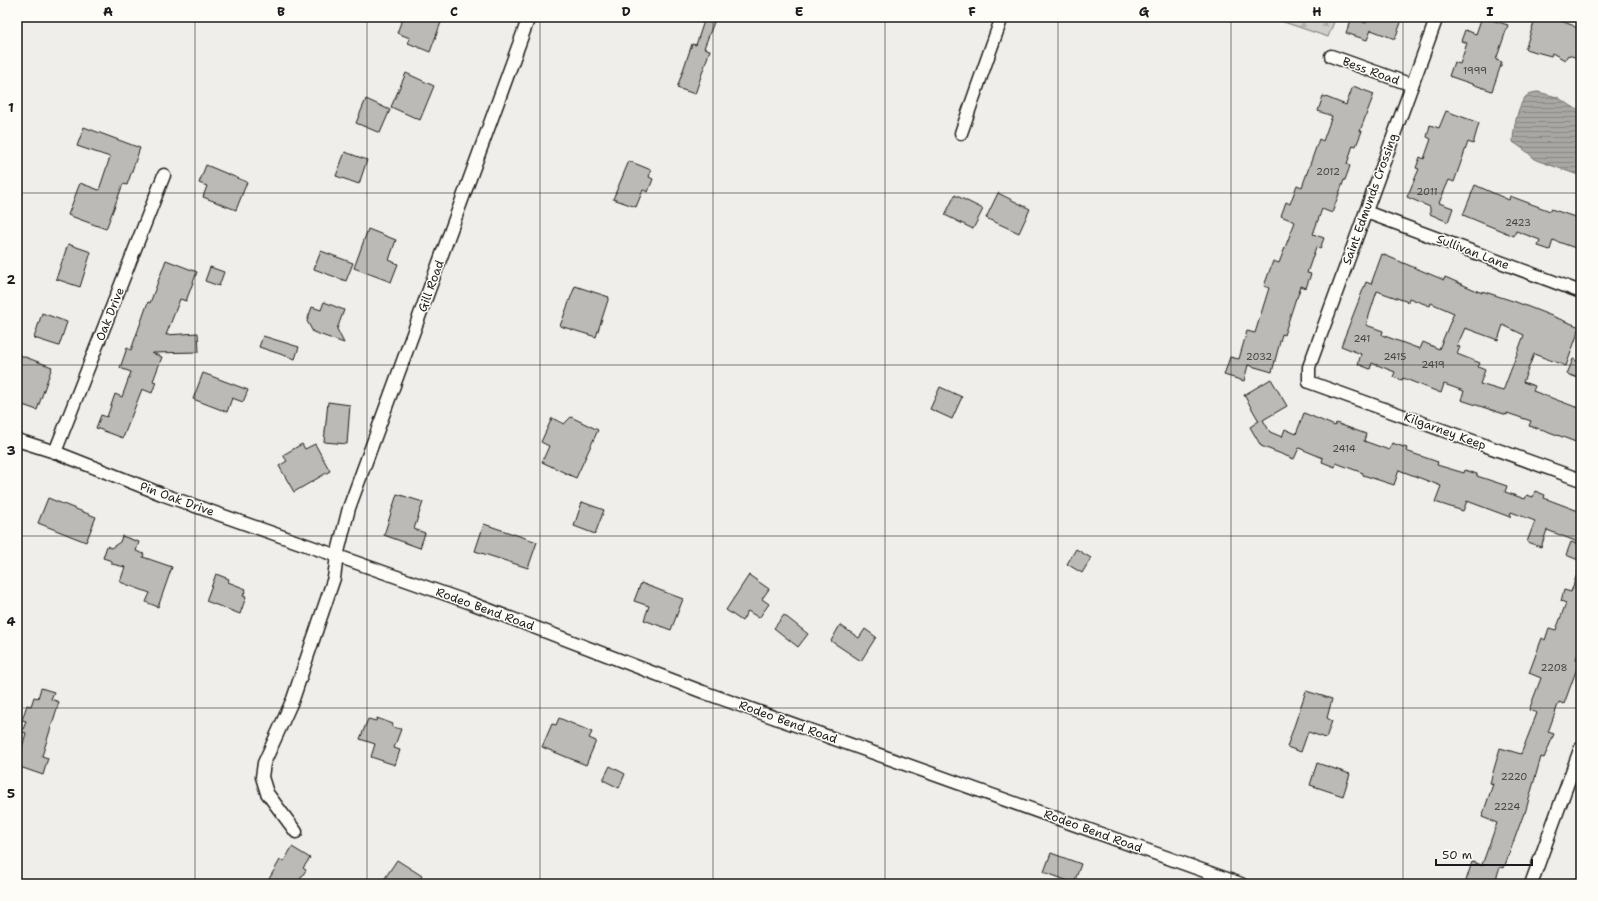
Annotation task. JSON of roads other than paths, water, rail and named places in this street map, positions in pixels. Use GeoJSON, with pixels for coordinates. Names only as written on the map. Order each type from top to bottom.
{"type":"FeatureCollection","features":[{"type":"Feature","properties":{"kind":"street","name":"Gill Road"},"geometry":{"type":"LineString","coordinates":[[296,832],[267,793],[262,777],[264,763],[292,699],[334,578],[337,556],[349,508],[529,17]]}},
{"type":"Feature","properties":{"kind":"street"},"geometry":{"type":"LineString","coordinates":[[961,133],[1002,17]]}},
{"type":"Feature","properties":{"kind":"street","name":"Saint Edmunds Crossing"},"geometry":{"type":"LineString","coordinates":[[1309,382],[1309,367],[1437,17]]}},
{"type":"Feature","properties":{"kind":"street","name":"Bess Road"},"geometry":{"type":"LineString","coordinates":[[1331,56],[1412,85]]}},
{"type":"Feature","properties":{"kind":"street","name":"Oak Drive"},"geometry":{"type":"LineString","coordinates":[[55,452],[164,175]]}},
{"type":"Feature","properties":{"kind":"street","name":"Sullivan Lane"},"geometry":{"type":"LineString","coordinates":[[1366,212],[1581,292]]}},
{"type":"Feature","properties":{"kind":"street","name":"Kilgarney Keep"},"geometry":{"type":"LineString","coordinates":[[1309,382],[1581,480]]}},
{"type":"Feature","properties":{"kind":"street","name":"Pin Oak Drive"},"geometry":{"type":"LineString","coordinates":[[17,440],[55,452],[164,495],[337,556]]}},
{"type":"Feature","properties":{"kind":"street","name":"Rodeo Bend Road"},"geometry":{"type":"LineString","coordinates":[[337,556],[470,603],[709,694],[1241,884]]}},
{"type":"Feature","properties":{"kind":"street"},"geometry":{"type":"LineString","coordinates":[[1531,884],[1581,747]]}}]}
